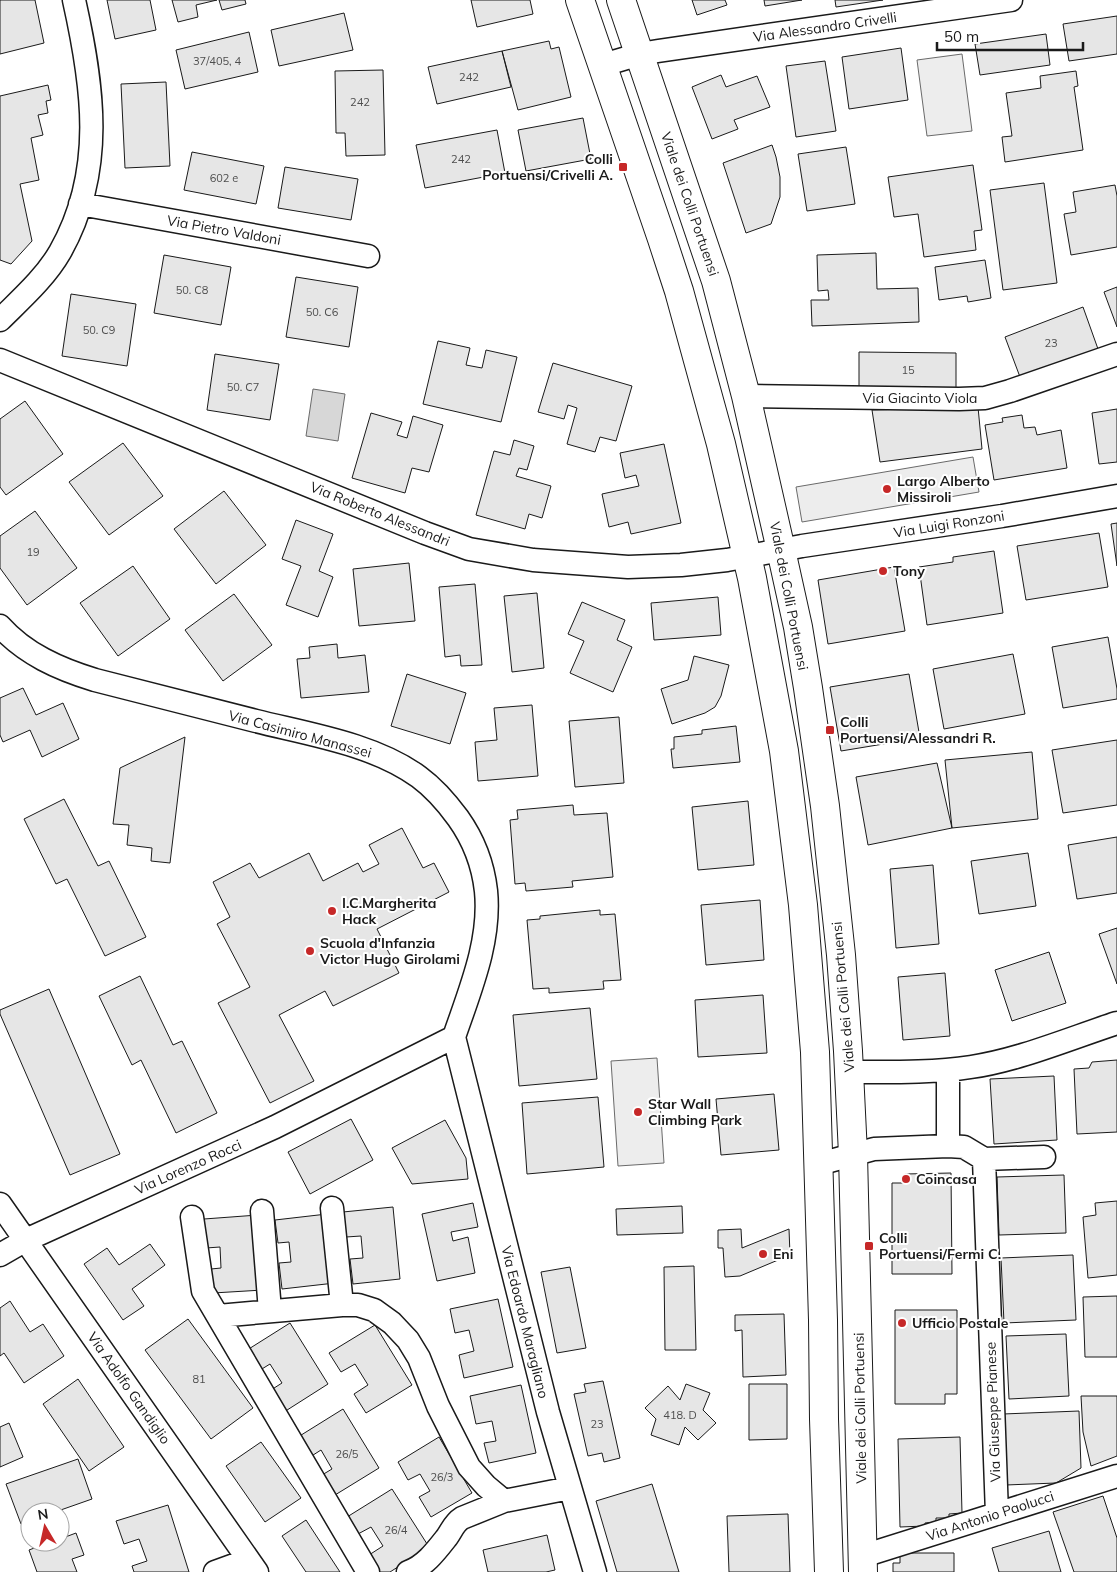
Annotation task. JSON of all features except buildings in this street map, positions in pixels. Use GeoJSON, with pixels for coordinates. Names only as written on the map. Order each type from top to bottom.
{"type":"FeatureCollection","features":[{"type":"Feature","properties":{"kind":"main road"},"geometry":{"type":"LineString","coordinates":[[580,0],[679,291],[721,444],[748,556],[784,751],[796,844],[815,1052],[829,1572]]}},
{"type":"Feature","properties":{"kind":"main road","name":"Viale dei Colli Portuensi"},"geometry":{"type":"LineString","coordinates":[[620,0],[716,281],[746,396],[798,627],[825,806],[841,955],[850,1072],[863,1564]]}},
{"type":"Feature","properties":{"kind":"street"},"geometry":{"type":"LineString","coordinates":[[0,320],[42,276],[66,241],[80,204],[87,175],[93,118],[86,58],[74,0]]}},
{"type":"Feature","properties":{"kind":"street","name":"Via Alessandro Crivelli"},"geometry":{"type":"LineString","coordinates":[[640,54],[903,8],[1012,0]]}},
{"type":"Feature","properties":{"kind":"street"},"geometry":{"type":"LineString","coordinates":[[603,66],[640,54]]}},
{"type":"Feature","properties":{"kind":"street","name":"Via Pietro Valdoni"},"geometry":{"type":"LineString","coordinates":[[80,204],[368,256]]}},
{"type":"Feature","properties":{"kind":"street","name":"Via Giacinto Viola"},"geometry":{"type":"LineString","coordinates":[[746,396],[959,400],[985,398],[1117,354]]}},
{"type":"Feature","properties":{"kind":"street","name":"Via Roberto Alessandri"},"geometry":{"type":"LineString","coordinates":[[0,360],[424,533],[469,549],[533,560],[628,567],[681,565],[781,550]]}},
{"type":"Feature","properties":{"kind":"street","name":"Via Luigi Ronzoni"},"geometry":{"type":"LineString","coordinates":[[781,550],[1117,496]]}},
{"type":"Feature","properties":{"kind":"street","name":"Via Casimiro Manassei"},"geometry":{"type":"LineString","coordinates":[[0,626],[16,642],[31,652],[66,670],[95,680],[342,743],[390,760],[427,783],[451,808],[472,840],[482,867],[486,892],[482,950],[454,1037]]}},
{"type":"Feature","properties":{"kind":"street"},"geometry":{"type":"LineString","coordinates":[[850,1072],[948,1070],[972,1067],[1011,1058],[1117,1022]]}},
{"type":"Feature","properties":{"kind":"street","name":"Via Edoardo Maragliano"},"geometry":{"type":"LineString","coordinates":[[454,1037],[548,1412],[595,1572]]}},
{"type":"Feature","properties":{"kind":"street","name":"Via Lorenzo Rocci"},"geometry":{"type":"LineString","coordinates":[[0,1255],[26,1240],[275,1127],[454,1037]]}},
{"type":"Feature","properties":{"kind":"street"},"geometry":{"type":"LineString","coordinates":[[948,1070],[948,1146]]}},
{"type":"Feature","properties":{"kind":"street"},"geometry":{"type":"LineString","coordinates":[[819,1164],[874,1149],[948,1146],[964,1147],[984,1159],[1044,1157]]}},
{"type":"Feature","properties":{"kind":"street","name":"Via Giuseppe Pianese"},"geometry":{"type":"LineString","coordinates":[[984,1159],[997,1514]]}},
{"type":"Feature","properties":{"kind":"street","name":"Via Adolfo Gandiglio"},"geometry":{"type":"LineString","coordinates":[[0,1204],[253,1566]]}},
{"type":"Feature","properties":{"kind":"street"},"geometry":{"type":"LineString","coordinates":[[332,1208],[342,1306]]}},
{"type":"Feature","properties":{"kind":"street"},"geometry":{"type":"LineString","coordinates":[[262,1211],[270,1311]]}},
{"type":"Feature","properties":{"kind":"street"},"geometry":{"type":"LineString","coordinates":[[192,1217],[203,1291],[368,1572]]}},
{"type":"Feature","properties":{"kind":"street"},"geometry":{"type":"LineString","coordinates":[[218,1316],[358,1305],[374,1310],[392,1323],[408,1340],[419,1358],[438,1406],[470,1467],[486,1486],[504,1501]]}},
{"type":"Feature","properties":{"kind":"street","name":"Via Antonio Paolucci"},"geometry":{"type":"LineString","coordinates":[[863,1564],[997,1514],[1117,1476]]}},
{"type":"Feature","properties":{"kind":"street"},"geometry":{"type":"LineString","coordinates":[[408,1572],[417,1569],[433,1555],[456,1522],[462,1518],[504,1501],[570,1488]]}},
{"type":"Feature","properties":{"kind":"street"},"geometry":{"type":"LineString","coordinates":[[215,1572],[253,1566]]}},
{"type":"Feature","properties":{"kind":"shaded area"},"geometry":{"type":"Polygon","coordinates":[[[962,54],[972,131],[927,136],[917,60],[962,54]]]}},
{"type":"Feature","properties":{"kind":"shaded area"},"geometry":{"type":"Polygon","coordinates":[[[313,389],[345,394],[338,441],[306,436],[313,389]]]}},
{"type":"Feature","properties":{"kind":"shaded area","name":"Largo Alberto Missiroli"},"geometry":{"type":"Polygon","coordinates":[[[973,457],[979,492],[802,522],[796,487],[973,457]]]}},
{"type":"Feature","properties":{"kind":"shaded area","name":"Star Wall Climbing Park"},"geometry":{"type":"Polygon","coordinates":[[[657,1058],[664,1163],[618,1166],[611,1061],[657,1058]]]}},
{"type":"Feature","properties":{"kind":"place","name":"Colli Portuensi/Crivelli A."},"geometry":{"type":"Point","coordinates":[623,167]}},
{"type":"Feature","properties":{"kind":"place","name":"Largo Alberto Missiroli"},"geometry":{"type":"Point","coordinates":[887,489]}},
{"type":"Feature","properties":{"kind":"place","name":"Tony"},"geometry":{"type":"Point","coordinates":[883,571]}},
{"type":"Feature","properties":{"kind":"place","name":"Colli Portuensi/Alessandri R."},"geometry":{"type":"Point","coordinates":[830,730]}},
{"type":"Feature","properties":{"kind":"place","name":"I.C.Margherita Hack"},"geometry":{"type":"Point","coordinates":[332,911]}},
{"type":"Feature","properties":{"kind":"place","name":"Scuola d'Infanzia Victor Hugo Girolami"},"geometry":{"type":"Point","coordinates":[310,951]}},
{"type":"Feature","properties":{"kind":"place","name":"Star Wall Climbing Park"},"geometry":{"type":"Point","coordinates":[638,1112]}},
{"type":"Feature","properties":{"kind":"place","name":"Coincasa"},"geometry":{"type":"Point","coordinates":[906,1179]}},
{"type":"Feature","properties":{"kind":"place","name":"Colli Portuensi/Fermi C."},"geometry":{"type":"Point","coordinates":[869,1246]}},
{"type":"Feature","properties":{"kind":"place","name":"Eni"},"geometry":{"type":"Point","coordinates":[763,1254]}},
{"type":"Feature","properties":{"kind":"place","name":"Ufficio Postale"},"geometry":{"type":"Point","coordinates":[902,1323]}}]}
